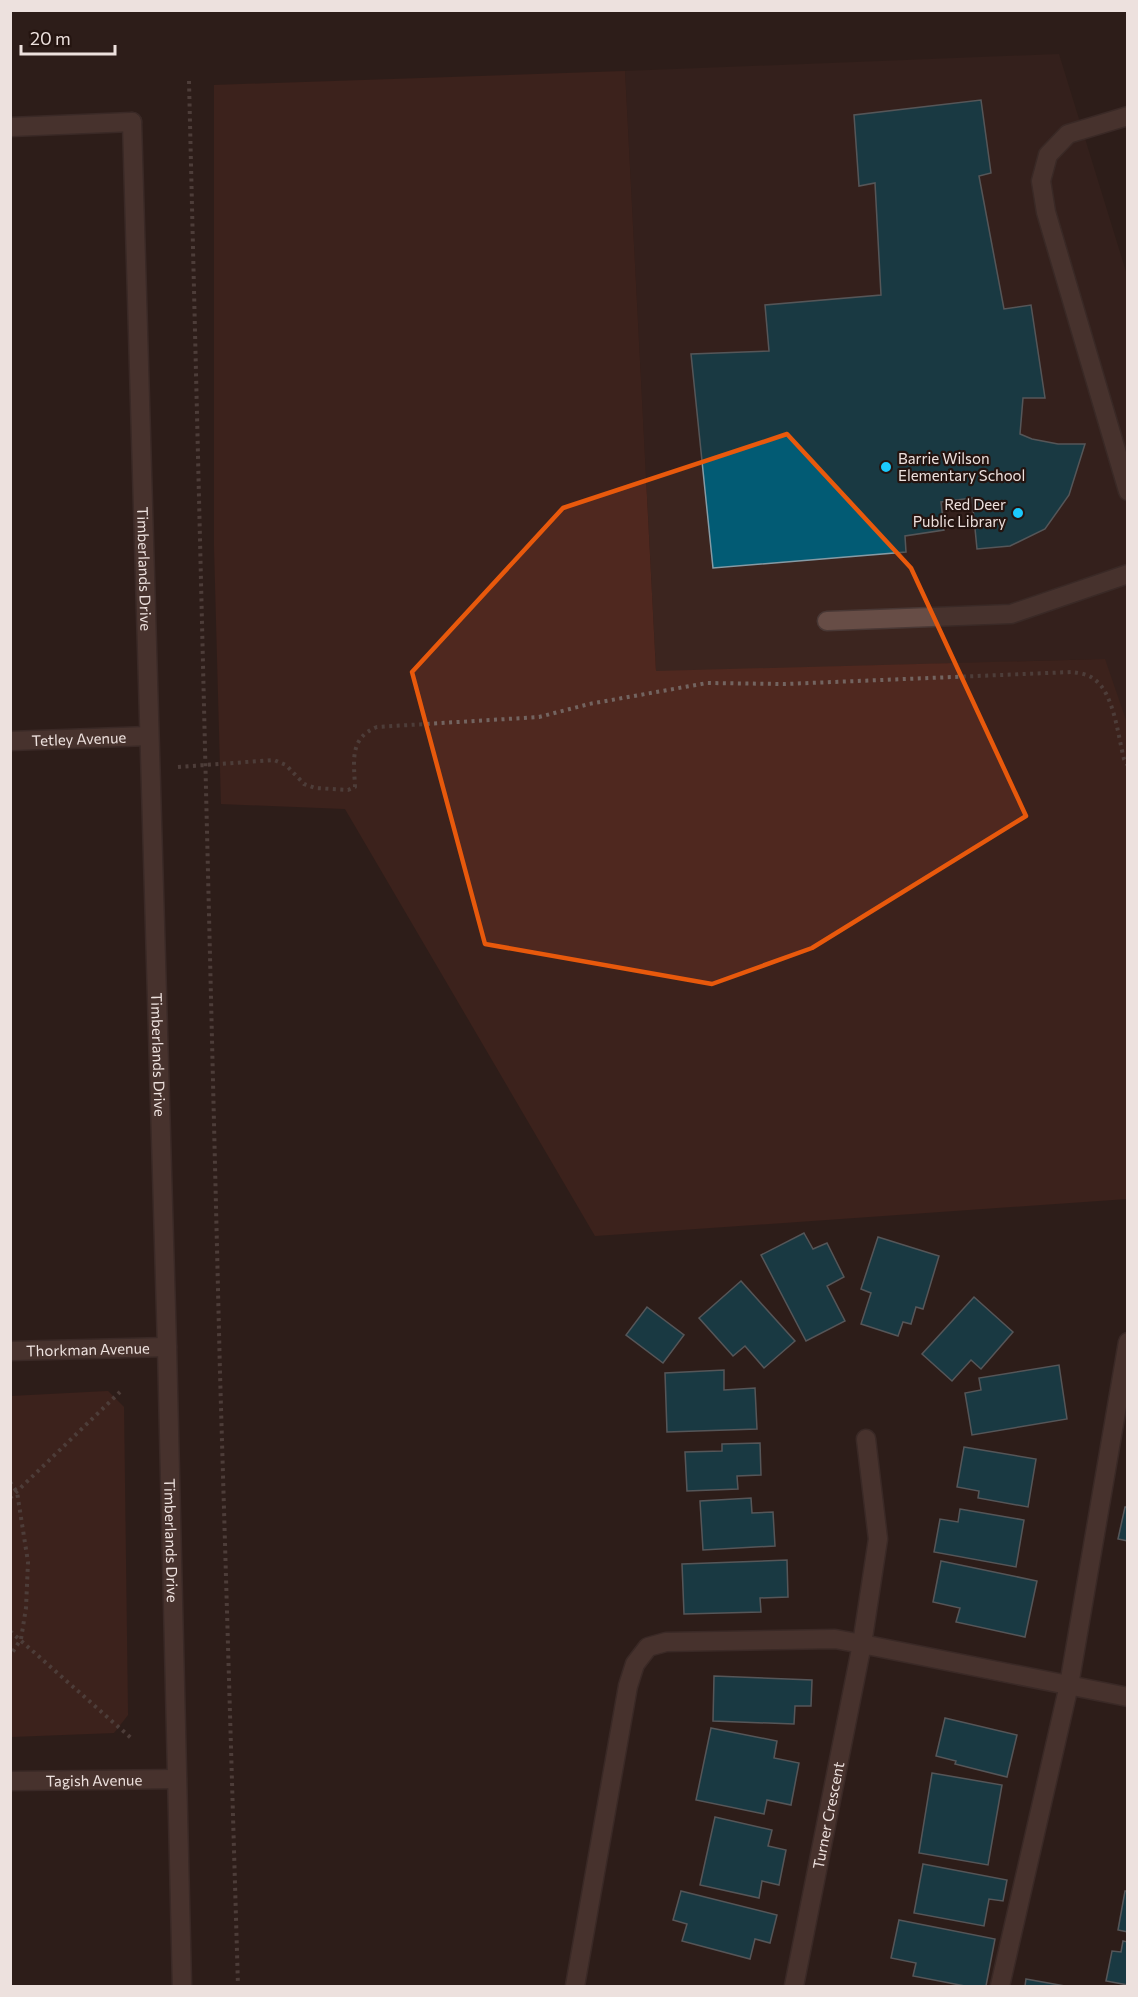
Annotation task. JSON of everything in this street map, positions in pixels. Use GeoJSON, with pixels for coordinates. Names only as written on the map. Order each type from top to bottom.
{"type":"FeatureCollection","features":[{"type":"Feature","properties":{"kind":"street"},"geometry":{"type":"LineString","coordinates":[[1128,116],[1068,134],[1048,155],[1041,181],[1046,212],[1122,456],[1128,491]]}},
{"type":"Feature","properties":{"kind":"street","name":"Timberlands Drive"},"geometry":{"type":"LineString","coordinates":[[10,127],[132,122],[167,1347],[182,1986]]}},
{"type":"Feature","properties":{"kind":"street"},"geometry":{"type":"LineString","coordinates":[[828,621],[1011,614],[1128,574]]}},
{"type":"Feature","properties":{"kind":"street","name":"Tetley Avenue"},"geometry":{"type":"LineString","coordinates":[[10,741],[149,736]]}},
{"type":"Feature","properties":{"kind":"street"},"geometry":{"type":"LineString","coordinates":[[1000,1986],[1069,1685],[1128,1342]]}},
{"type":"Feature","properties":{"kind":"street","name":"Thorkman Avenue"},"geometry":{"type":"LineString","coordinates":[[10,1351],[167,1347]]}},
{"type":"Feature","properties":{"kind":"street","name":"Turner Crescent"},"geometry":{"type":"LineString","coordinates":[[794,1986],[862,1644],[878,1539],[867,1439]]}},
{"type":"Feature","properties":{"kind":"street"},"geometry":{"type":"LineString","coordinates":[[575,1986],[628,1686],[635,1664],[648,1647],[666,1642],[835,1639],[1128,1697]]}},
{"type":"Feature","properties":{"kind":"street","name":"Tagish Avenue"},"geometry":{"type":"LineString","coordinates":[[10,1781],[177,1779]]}},
{"type":"Feature","properties":{"kind":"path"},"geometry":{"type":"LineString","coordinates":[[189,81],[220,1376],[238,1986]]}},
{"type":"Feature","properties":{"kind":"path"},"geometry":{"type":"LineString","coordinates":[[178,767],[273,760],[286,765],[304,784],[315,788],[348,790],[355,787],[354,756],[357,743],[365,732],[377,727],[539,717],[600,702],[707,683],[785,684],[1072,672],[1094,678],[1104,688],[1128,766]]}},
{"type":"Feature","properties":{"kind":"path"},"geometry":{"type":"LineString","coordinates":[[10,1498],[120,1392]]}},
{"type":"Feature","properties":{"kind":"path"},"geometry":{"type":"LineString","coordinates":[[10,1482],[17,1492],[28,1562],[26,1608],[21,1640],[10,1656]]}},
{"type":"Feature","properties":{"kind":"path"},"geometry":{"type":"LineString","coordinates":[[10,1631],[131,1738]]}},
{"type":"Feature","properties":{"kind":"highlighted area"},"geometry":{"type":"Polygon","coordinates":[[[787,434],[911,568],[1026,816],[812,948],[712,984],[485,944],[412,672],[563,508],[787,434]]]}},
{"type":"Feature","properties":{"kind":"shaded area","name":"Barrie Wilson Elementary School"},"geometry":{"type":"Polygon","coordinates":[[[1059,54],[1127,275],[1127,726],[1104,659],[656,672],[625,71],[1059,54]]]}},
{"type":"Feature","properties":{"kind":"shaded area"},"geometry":{"type":"Polygon","coordinates":[[[625,71],[656,671],[1105,659],[1128,726],[1127,1199],[595,1236],[345,809],[221,804],[214,546],[214,85],[625,71]]]}},
{"type":"Feature","properties":{"kind":"shaded area"},"geometry":{"type":"Polygon","coordinates":[[[108,1391],[124,1407],[128,1715],[114,1733],[11,1737],[11,1396],[108,1391]]]}},
{"type":"Feature","properties":{"kind":"building"},"geometry":{"type":"Polygon","coordinates":[[[981,100],[991,173],[979,176],[1004,309],[1031,305],[1045,398],[1023,398],[1020,434],[1058,444],[1085,444],[1069,495],[1045,529],[1010,546],[977,549],[972,498],[941,502],[944,530],[905,536],[906,552],[713,568],[691,354],[769,351],[765,305],[881,295],[875,183],[859,186],[854,115],[981,100]]]}},
{"type":"Feature","properties":{"kind":"building"},"geometry":{"type":"Polygon","coordinates":[[[804,1233],[813,1249],[827,1243],[844,1277],[827,1286],[845,1321],[806,1341],[761,1255],[804,1233]]]}},
{"type":"Feature","properties":{"kind":"building"},"geometry":{"type":"Polygon","coordinates":[[[878,1237],[939,1256],[923,1309],[916,1307],[911,1324],[903,1322],[898,1336],[861,1324],[871,1293],[861,1289],[878,1237]]]}},
{"type":"Feature","properties":{"kind":"building"},"geometry":{"type":"Polygon","coordinates":[[[741,1281],[795,1341],[764,1368],[745,1346],[733,1356],[699,1318],[741,1281]]]}},
{"type":"Feature","properties":{"kind":"building"},"geometry":{"type":"Polygon","coordinates":[[[974,1297],[1013,1332],[981,1369],[971,1360],[952,1381],[922,1354],[974,1297]]]}},
{"type":"Feature","properties":{"kind":"building"},"geometry":{"type":"Polygon","coordinates":[[[647,1307],[684,1335],[663,1363],[626,1335],[647,1307]]]}},
{"type":"Feature","properties":{"kind":"building"},"geometry":{"type":"Polygon","coordinates":[[[1059,1365],[1067,1419],[972,1435],[965,1393],[981,1390],[979,1378],[1059,1365]]]}},
{"type":"Feature","properties":{"kind":"building"},"geometry":{"type":"Polygon","coordinates":[[[724,1370],[724,1390],[755,1388],[757,1429],[667,1432],[665,1373],[724,1370]]]}},
{"type":"Feature","properties":{"kind":"building"},"geometry":{"type":"Polygon","coordinates":[[[760,1443],[761,1475],[737,1476],[738,1489],[687,1491],[685,1452],[722,1451],[722,1444],[760,1443]]]}},
{"type":"Feature","properties":{"kind":"building"},"geometry":{"type":"Polygon","coordinates":[[[964,1447],[1036,1459],[1028,1507],[978,1498],[979,1491],[957,1487],[964,1447]]]}},
{"type":"Feature","properties":{"kind":"building"},"geometry":{"type":"Polygon","coordinates":[[[751,1498],[752,1513],[773,1512],[775,1546],[703,1550],[700,1501],[751,1498]]]}},
{"type":"Feature","properties":{"kind":"building"},"geometry":{"type":"Polygon","coordinates":[[[1125,1507],[1128,1507],[1128,1541],[1118,1539],[1125,1507]]]}},
{"type":"Feature","properties":{"kind":"building"},"geometry":{"type":"Polygon","coordinates":[[[960,1509],[1024,1520],[1016,1567],[934,1552],[940,1519],[958,1522],[960,1509]]]}},
{"type":"Feature","properties":{"kind":"building"},"geometry":{"type":"Polygon","coordinates":[[[787,1560],[788,1597],[760,1598],[761,1612],[684,1614],[682,1564],[787,1560]]]}},
{"type":"Feature","properties":{"kind":"building"},"geometry":{"type":"Polygon","coordinates":[[[941,1561],[1037,1581],[1025,1637],[956,1622],[960,1608],[933,1602],[941,1561]]]}},
{"type":"Feature","properties":{"kind":"building"},"geometry":{"type":"Polygon","coordinates":[[[714,1676],[812,1680],[811,1706],[795,1706],[794,1724],[713,1721],[714,1676]]]}},
{"type":"Feature","properties":{"kind":"building"},"geometry":{"type":"Polygon","coordinates":[[[945,1718],[1017,1735],[1007,1777],[955,1764],[956,1761],[936,1756],[945,1718]]]}},
{"type":"Feature","properties":{"kind":"building"},"geometry":{"type":"Polygon","coordinates":[[[711,1728],[777,1741],[774,1758],[799,1763],[791,1805],[767,1800],[764,1814],[696,1800],[711,1728]]]}},
{"type":"Feature","properties":{"kind":"building"},"geometry":{"type":"Polygon","coordinates":[[[932,1773],[1002,1785],[988,1865],[919,1853],[932,1773]]]}},
{"type":"Feature","properties":{"kind":"building"},"geometry":{"type":"Polygon","coordinates":[[[715,1817],[772,1830],[768,1846],[786,1850],[779,1885],[762,1881],[759,1898],[700,1885],[715,1817]]]}},
{"type":"Feature","properties":{"kind":"building"},"geometry":{"type":"Polygon","coordinates":[[[923,1864],[1007,1880],[1003,1901],[989,1899],[984,1926],[914,1913],[923,1864]]]}},
{"type":"Feature","properties":{"kind":"building"},"geometry":{"type":"Polygon","coordinates":[[[681,1891],[777,1915],[770,1943],[755,1939],[750,1959],[682,1941],[687,1924],[673,1920],[681,1891]]]}},
{"type":"Feature","properties":{"kind":"building"},"geometry":{"type":"Polygon","coordinates":[[[1125,1891],[1128,1891],[1128,1932],[1118,1930],[1125,1891]]]}},
{"type":"Feature","properties":{"kind":"building"},"geometry":{"type":"Polygon","coordinates":[[[899,1920],[995,1939],[986,1986],[965,1986],[913,1976],[916,1963],[891,1958],[899,1920]]]}},
{"type":"Feature","properties":{"kind":"building"},"geometry":{"type":"Polygon","coordinates":[[[1123,1941],[1128,1942],[1128,1985],[1106,1981],[1112,1951],[1121,1952],[1123,1941]]]}},
{"type":"Feature","properties":{"kind":"building"},"geometry":{"type":"Polygon","coordinates":[[[1026,1979],[1065,1986],[1025,1986],[1026,1979]]]}},
{"type":"Feature","properties":{"kind":"place","name":"Barrie Wilson Elementary School"},"geometry":{"type":"Point","coordinates":[886,467]}},
{"type":"Feature","properties":{"kind":"place","name":"Red Deer Public Library"},"geometry":{"type":"Point","coordinates":[1018,513]}}]}
